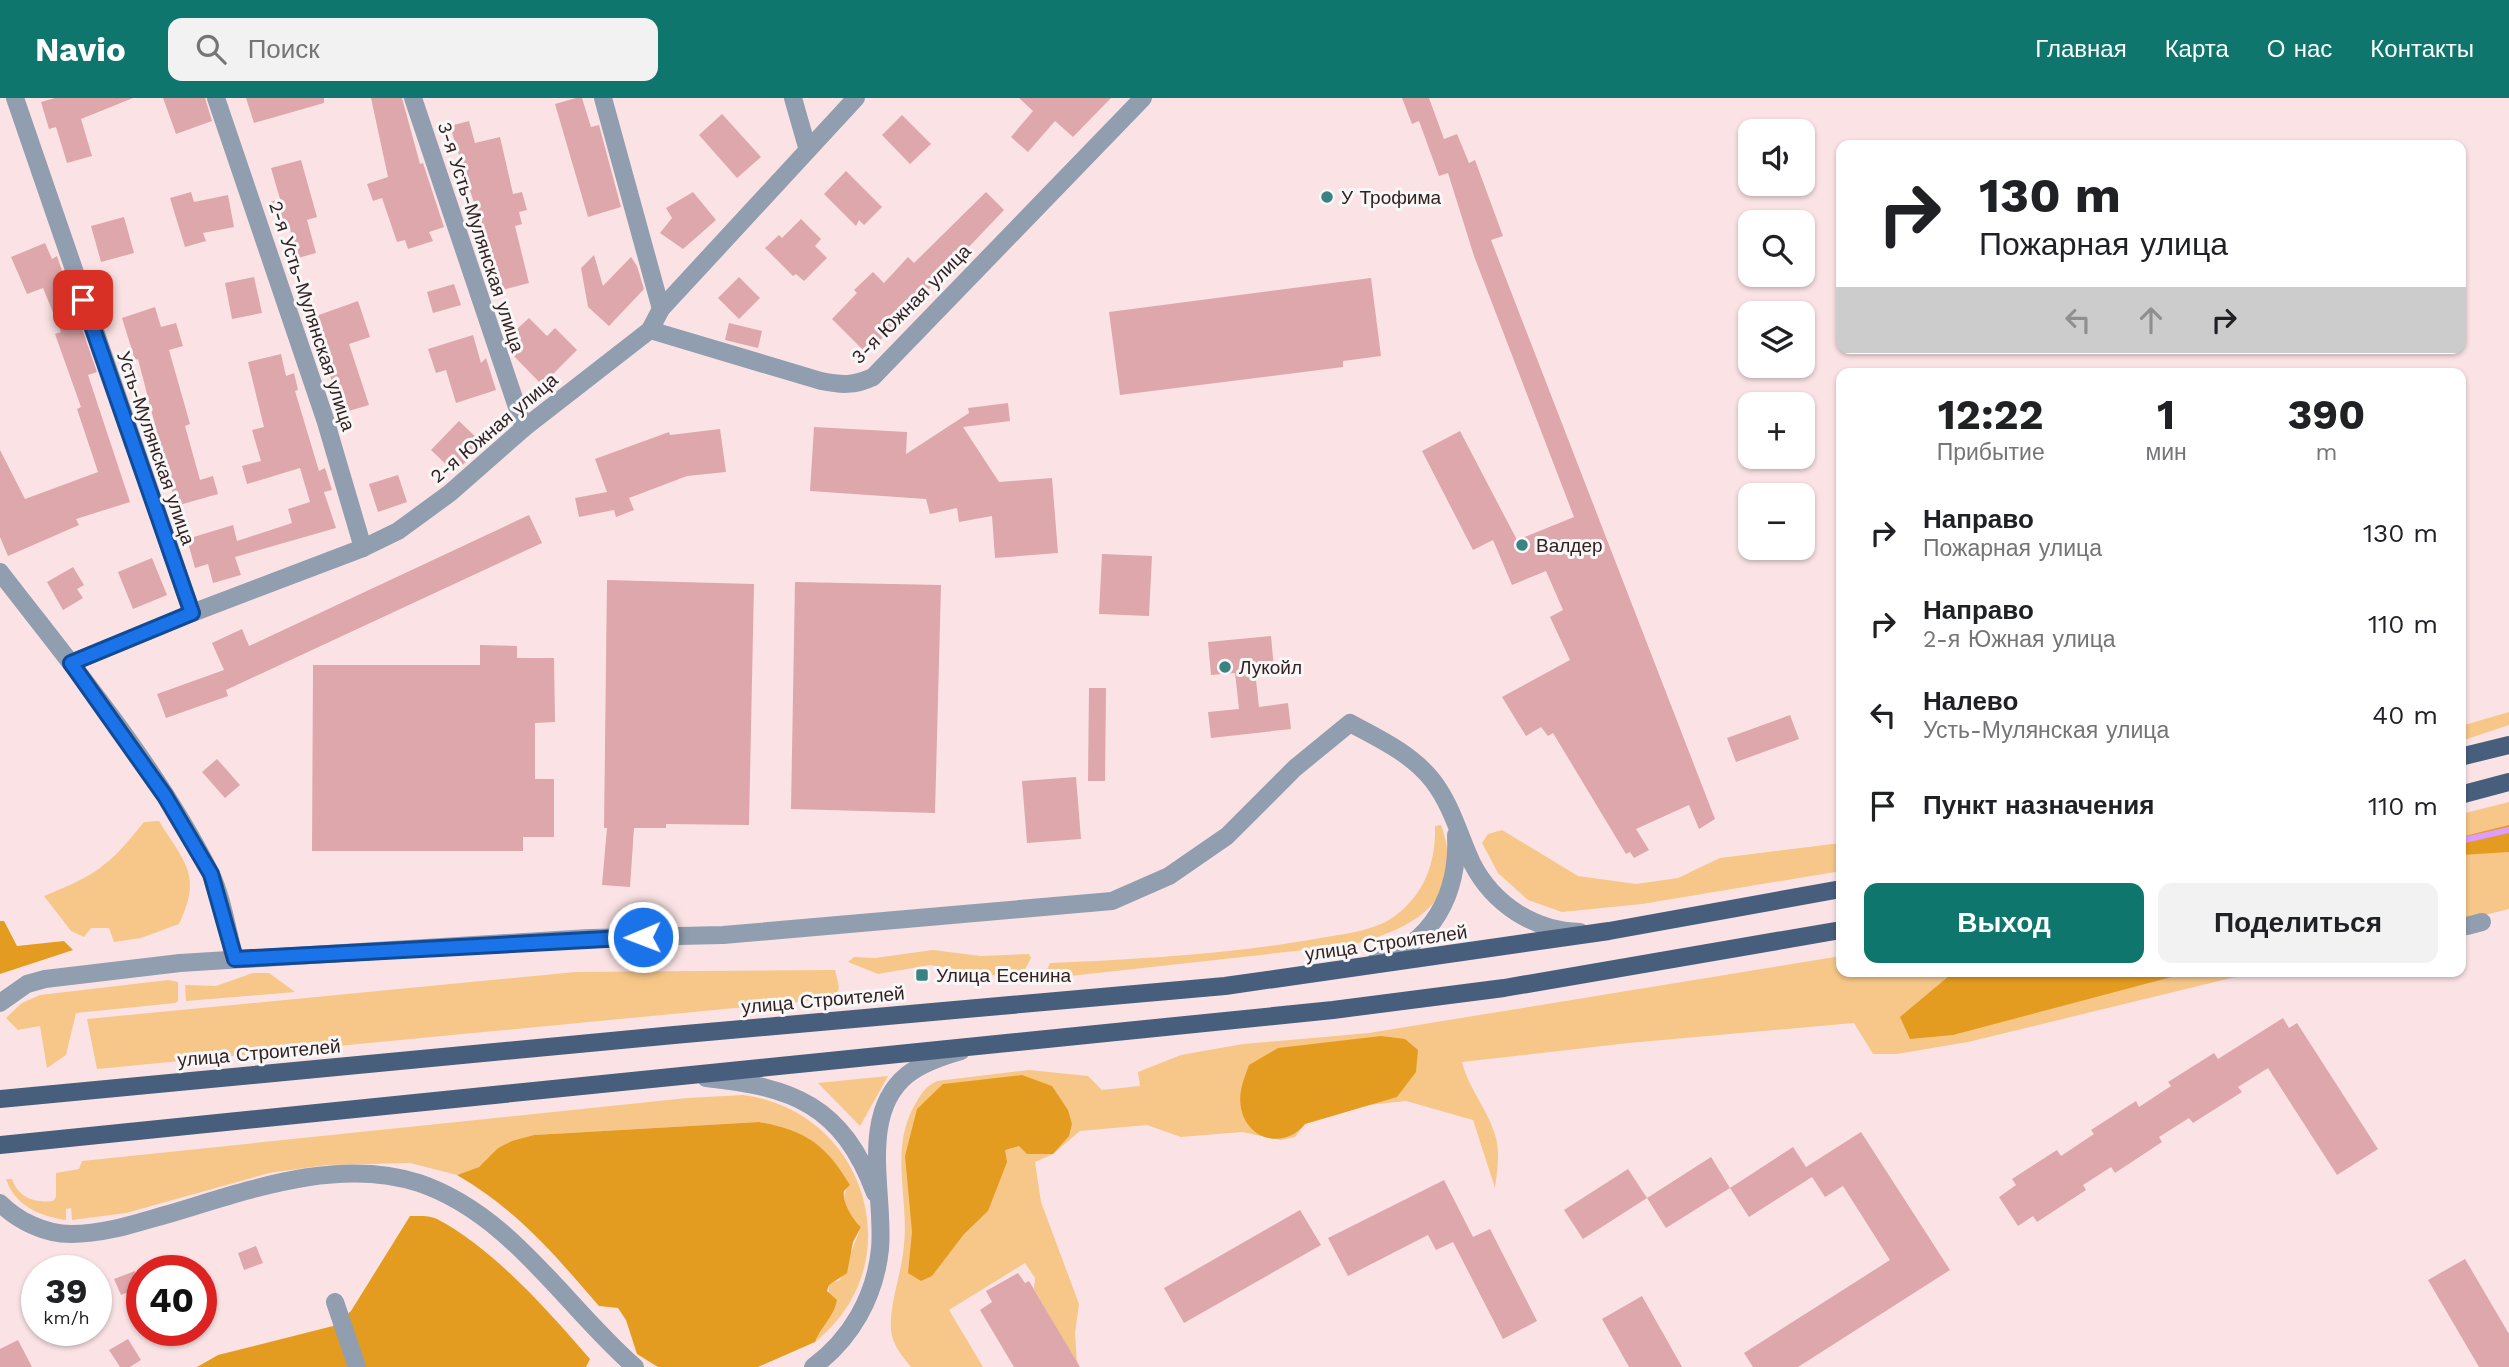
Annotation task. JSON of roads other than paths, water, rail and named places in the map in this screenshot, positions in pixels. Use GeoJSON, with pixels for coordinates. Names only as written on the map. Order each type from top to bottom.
{"type":"FeatureCollection","features":[{"type":"Feature","properties":{"kind":"main road"},"geometry":{"type":"LineString","coordinates":[[2466,756],[2509,745]]}},
{"type":"Feature","properties":{"kind":"main road"},"geometry":{"type":"LineString","coordinates":[[2466,793],[2509,782]]}},
{"type":"Feature","properties":{"kind":"main road","name":"улица Строителей"},"geometry":{"type":"LineString","coordinates":[[0,1099],[1225,986],[1609,931],[1836,890]]}},
{"type":"Feature","properties":{"kind":"main road"},"geometry":{"type":"LineString","coordinates":[[0,1145],[1333,1010],[1504,988],[1836,931]]}},
{"type":"Feature","properties":{"kind":"street","name":"Усть-Мулянская улица"},"geometry":{"type":"LineString","coordinates":[[15,98],[192,613]]}},
{"type":"Feature","properties":{"kind":"street","name":"2-я Усть-Мулянская улица"},"geometry":{"type":"LineString","coordinates":[[216,98],[325,419],[363,548]]}},
{"type":"Feature","properties":{"kind":"street","name":"3-я Усть-Мулянская улица"},"geometry":{"type":"LineString","coordinates":[[413,98],[524,428]]}},
{"type":"Feature","properties":{"kind":"street"},"geometry":{"type":"LineString","coordinates":[[603,98],[661,309]]}},
{"type":"Feature","properties":{"kind":"street"},"geometry":{"type":"LineString","coordinates":[[793,98],[807,147]]}},
{"type":"Feature","properties":{"kind":"street","name":"2-я Южная улица"},"geometry":{"type":"LineString","coordinates":[[71,663],[192,613],[363,548],[398,531],[450,493],[524,428],[650,330],[661,309],[807,147],[856,98]]}},
{"type":"Feature","properties":{"kind":"street","name":"3-я Южная улица"},"geometry":{"type":"LineString","coordinates":[[650,330],[821,382],[842,386],[858,384],[873,377],[1143,98]]}},
{"type":"Feature","properties":{"kind":"street"},"geometry":{"type":"LineString","coordinates":[[0,572],[71,663],[165,796],[211,874],[235,959]]}},
{"type":"Feature","properties":{"kind":"street"},"geometry":{"type":"LineString","coordinates":[[0,1003],[27,984],[45,979],[235,959],[589,938],[723,935],[1112,901],[1169,876],[1227,836],[1295,768],[1350,723],[1399,749],[1432,779],[1480,876],[1517,914],[1560,930],[1609,931]]}},
{"type":"Feature","properties":{"kind":"street"},"geometry":{"type":"LineString","coordinates":[[1347,970],[1413,943],[1436,920],[1454,880],[1457,854],[1455,821]]}},
{"type":"Feature","properties":{"kind":"street"},"geometry":{"type":"LineString","coordinates":[[813,1367],[841,1343],[862,1312],[878,1262],[878,1144],[881,1123],[896,1088],[907,1075],[923,1065],[975,1047]]}},
{"type":"Feature","properties":{"kind":"street"},"geometry":{"type":"LineString","coordinates":[[671,1076],[765,1086],[815,1108],[851,1143],[880,1206]]}},
{"type":"Feature","properties":{"kind":"street"},"geometry":{"type":"LineString","coordinates":[[0,1203],[31,1225],[59,1233],[85,1233],[126,1226],[296,1180],[363,1174],[404,1179],[453,1198],[484,1218],[631,1364]]}},
{"type":"Feature","properties":{"kind":"street"},"geometry":{"type":"LineString","coordinates":[[335,1302],[357,1367]]}},
{"type":"Feature","properties":{"kind":"waterway"},"geometry":{"type":"LineString","coordinates":[[2466,840],[2509,830]]}},
{"type":"Feature","properties":{"kind":"place","name":"У Трофима"},"geometry":{"type":"Point","coordinates":[1327,197]}},
{"type":"Feature","properties":{"kind":"place","name":"Валдер"},"geometry":{"type":"Point","coordinates":[1522,545]}},
{"type":"Feature","properties":{"kind":"place","name":"Лукойл"},"geometry":{"type":"Point","coordinates":[1225,667]}},
{"type":"Feature","properties":{"kind":"place","name":"Улица Есенина"},"geometry":{"type":"Point","coordinates":[922,975]}}]}
